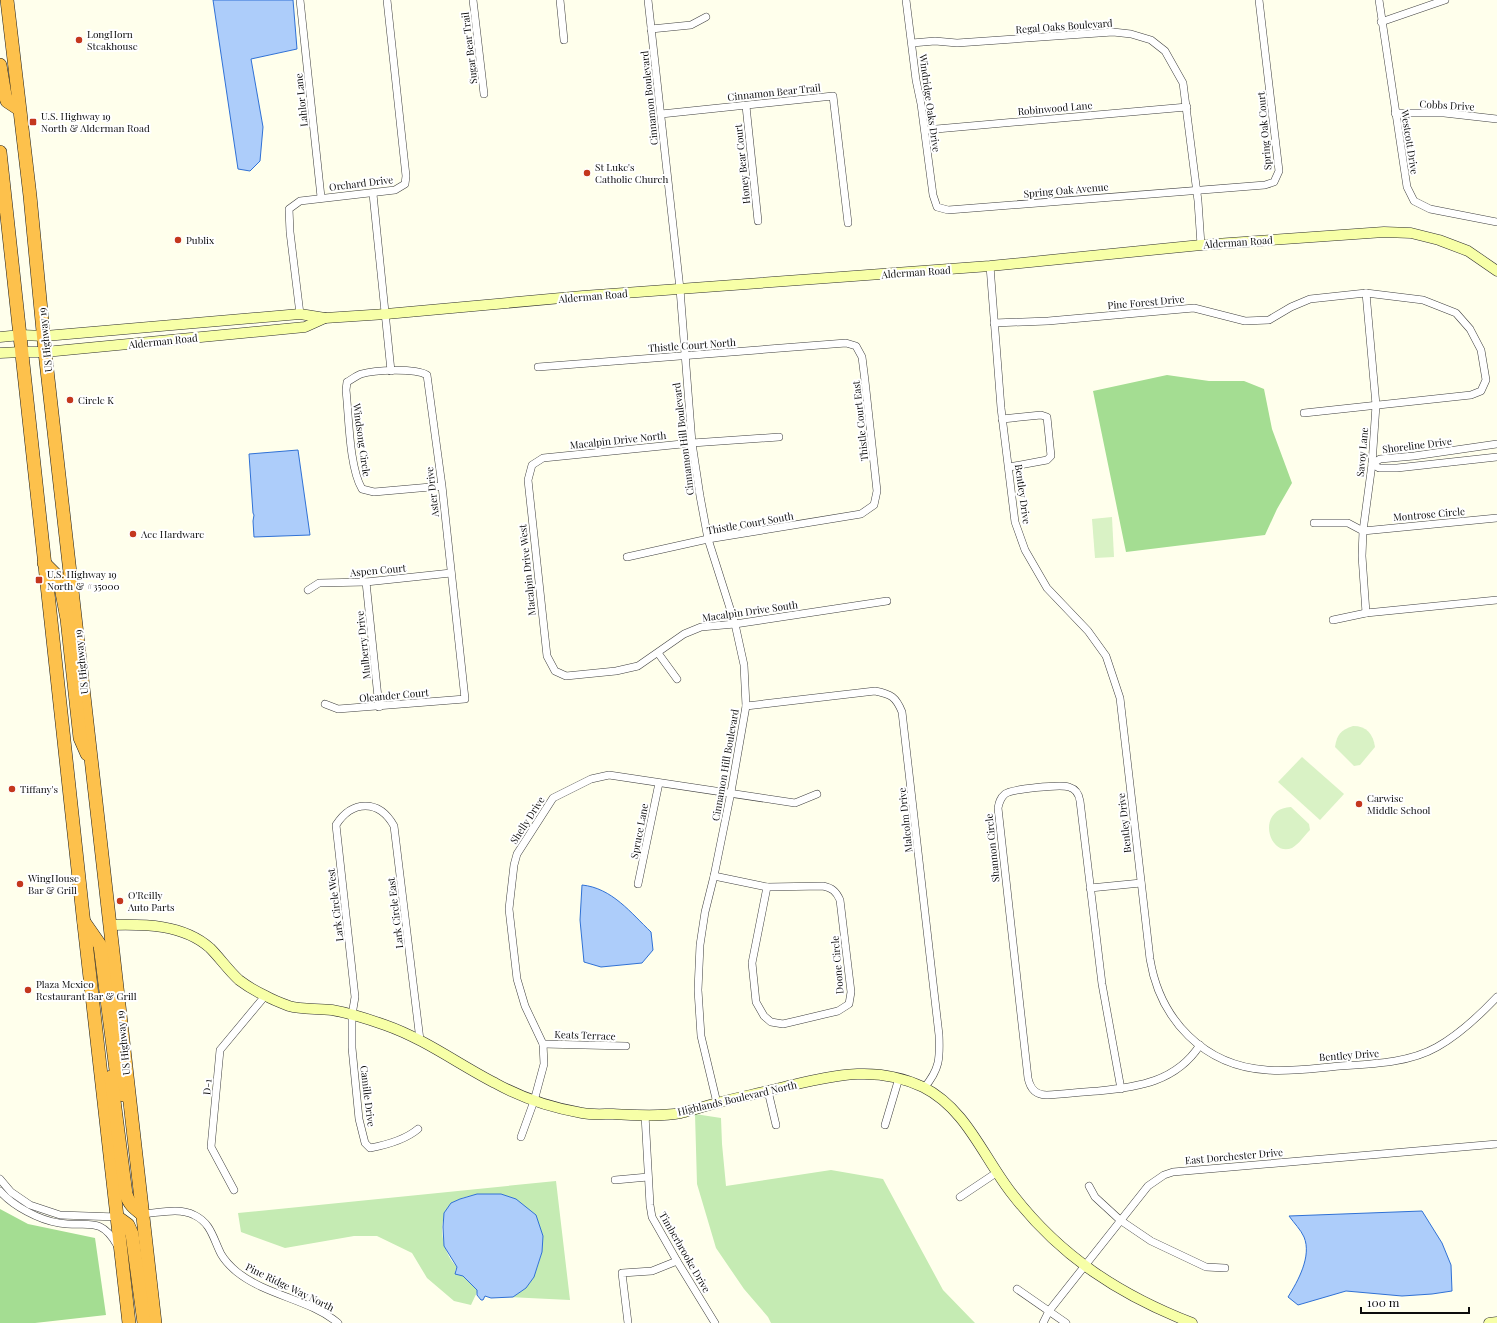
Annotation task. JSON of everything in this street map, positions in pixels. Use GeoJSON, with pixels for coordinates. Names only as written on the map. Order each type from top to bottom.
{"type":"FeatureCollection","features":[{"type":"Feature","properties":{"kind":"highway","name":"US Highway 19"},"geometry":{"type":"LineString","coordinates":[[7,0],[45,336],[45,352],[155,1323]]}},
{"type":"Feature","properties":{"kind":"highway"},"geometry":{"type":"LineString","coordinates":[[0,64],[4,95],[7,101],[19,109]]}},
{"type":"Feature","properties":{"kind":"highway"},"geometry":{"type":"LineString","coordinates":[[0,152],[129,1323]]}},
{"type":"Feature","properties":{"kind":"highway"},"geometry":{"type":"LineString","coordinates":[[44,562],[57,576],[60,582],[67,619],[80,738],[92,767]]}},
{"type":"Feature","properties":{"kind":"highway"},"geometry":{"type":"LineString","coordinates":[[84,922],[100,945],[117,1078],[131,1120]]}},
{"type":"Feature","properties":{"kind":"highway"},"geometry":{"type":"LineString","coordinates":[[95,1024],[110,1063],[126,1194],[128,1201],[133,1208],[142,1214]]}},
{"type":"Feature","properties":{"kind":"highway"},"geometry":{"type":"LineString","coordinates":[[117,1216],[128,1225],[132,1234],[144,1323]]}},
{"type":"Feature","properties":{"kind":"street","name":"Lahlor Lane"},"geometry":{"type":"LineString","coordinates":[[300,0],[321,197]]}},
{"type":"Feature","properties":{"kind":"street","name":"Orchard Drive"},"geometry":{"type":"LineString","coordinates":[[300,314],[290,232],[290,209],[300,201],[321,197],[373,194],[395,190],[405,184],[406,176],[387,0]]}},
{"type":"Feature","properties":{"kind":"street","name":"Sugar Bear Trail"},"geometry":{"type":"LineString","coordinates":[[473,0],[484,94]]}},
{"type":"Feature","properties":{"kind":"street"},"geometry":{"type":"LineString","coordinates":[[560,0],[564,40]]}},
{"type":"Feature","properties":{"kind":"street","name":"Cinnamon Boulevard"},"geometry":{"type":"LineString","coordinates":[[648,0],[680,289]]}},
{"type":"Feature","properties":{"kind":"street","name":"Windridge Oaks Drive"},"geometry":{"type":"LineString","coordinates":[[906,0],[933,195],[937,207]]}},
{"type":"Feature","properties":{"kind":"street","name":"Spring Oak Court"},"geometry":{"type":"LineString","coordinates":[[1197,190],[1270,184],[1274,182],[1279,171],[1259,0]]}},
{"type":"Feature","properties":{"kind":"street","name":"Westcott Drive"},"geometry":{"type":"LineString","coordinates":[[1379,0],[1381,22],[1407,187],[1414,201],[1430,209],[1497,222]]}},
{"type":"Feature","properties":{"kind":"street"},"geometry":{"type":"LineString","coordinates":[[1381,22],[1445,0]]}},
{"type":"Feature","properties":{"kind":"street"},"geometry":{"type":"LineString","coordinates":[[651,30],[691,25],[706,17]]}},
{"type":"Feature","properties":{"kind":"street","name":"Regal Oaks Boulevard"},"geometry":{"type":"LineString","coordinates":[[912,43],[935,41],[957,43],[1113,32],[1131,34],[1151,40],[1165,52],[1183,83],[1197,190],[1201,245]]}},
{"type":"Feature","properties":{"kind":"street","name":"Cinnamon Bear Trail"},"geometry":{"type":"LineString","coordinates":[[661,114],[833,96],[848,223]]}},
{"type":"Feature","properties":{"kind":"street","name":"Honey Bear Court"},"geometry":{"type":"LineString","coordinates":[[746,106],[758,221]]}},
{"type":"Feature","properties":{"kind":"street","name":"Robinwood Lane"},"geometry":{"type":"LineString","coordinates":[[925,130],[1187,106]]}},
{"type":"Feature","properties":{"kind":"street","name":"Cobbs Drive"},"geometry":{"type":"LineString","coordinates":[[1395,113],[1444,113],[1497,119]]}},
{"type":"Feature","properties":{"kind":"street","name":"Spring Oak Avenue"},"geometry":{"type":"LineString","coordinates":[[937,207],[948,210],[1197,190]]}},
{"type":"Feature","properties":{"kind":"street"},"geometry":{"type":"LineString","coordinates":[[373,194],[391,371]]}},
{"type":"Feature","properties":{"kind":"street","name":"Alderman Road"},"geometry":{"type":"LineString","coordinates":[[0,337],[21,335],[45,336],[300,314],[325,318],[386,314],[680,289],[990,266],[1201,245],[1384,232],[1410,233],[1439,240],[1468,251],[1497,271]]}},
{"type":"Feature","properties":{"kind":"street","name":"Bentley Drive"},"geometry":{"type":"LineString","coordinates":[[990,266],[1002,420],[1015,522],[1025,550],[1047,588],[1088,631],[1106,656],[1120,698],[1150,959],[1157,987],[1164,1004],[1175,1022],[1209,1052],[1233,1063],[1251,1068],[1283,1070],[1390,1062],[1436,1048],[1457,1035],[1483,1013],[1497,997]]}},
{"type":"Feature","properties":{"kind":"street","name":"Cinnamon Hill Boulevard"},"geometry":{"type":"LineString","coordinates":[[680,289],[684,356],[692,443],[700,496],[708,539],[735,624],[744,665],[746,706],[731,792],[705,912],[700,945],[698,990],[701,1036],[717,1103]]}},
{"type":"Feature","properties":{"kind":"street","name":"Pine Forest Drive"},"geometry":{"type":"LineString","coordinates":[[994,323],[1048,321],[1194,308],[1245,321],[1269,320],[1291,307],[1310,299],[1366,293],[1423,300],[1456,313],[1470,329],[1481,350],[1486,380],[1481,391],[1467,396],[1304,413]]}},
{"type":"Feature","properties":{"kind":"street","name":"Savoy Lane"},"geometry":{"type":"LineString","coordinates":[[1366,293],[1376,405],[1372,464],[1363,530],[1362,556],[1366,613]]}},
{"type":"Feature","properties":{"kind":"street","name":"Alderman Road"},"geometry":{"type":"LineString","coordinates":[[0,354],[45,352],[304,327],[325,318]]}},
{"type":"Feature","properties":{"kind":"street","name":"Thistle Court North"},"geometry":{"type":"LineString","coordinates":[[538,367],[846,343]]}},
{"type":"Feature","properties":{"kind":"street","name":"Thistle Court East"},"geometry":{"type":"LineString","coordinates":[[846,343],[856,346],[862,357],[866,381],[877,491],[874,505]]}},
{"type":"Feature","properties":{"kind":"street","name":"Aster Drive"},"geometry":{"type":"LineString","coordinates":[[391,371],[413,370],[427,375],[442,486],[465,699]]}},
{"type":"Feature","properties":{"kind":"street","name":"Windsong Circle"},"geometry":{"type":"LineString","coordinates":[[391,371],[361,374],[347,382],[346,390],[356,480],[362,489],[374,492],[442,486]]}},
{"type":"Feature","properties":{"kind":"street"},"geometry":{"type":"LineString","coordinates":[[1002,420],[1041,415],[1047,417],[1051,456],[1047,460],[1009,467]]}},
{"type":"Feature","properties":{"kind":"street","name":"Macalpin Drive North"},"geometry":{"type":"LineString","coordinates":[[532,465],[543,458],[692,443],[779,437]]}},
{"type":"Feature","properties":{"kind":"street","name":"Shoreline Drive"},"geometry":{"type":"LineString","coordinates":[[1372,464],[1380,460],[1497,444]]}},
{"type":"Feature","properties":{"kind":"street","name":"Shoreline Drive"},"geometry":{"type":"LineString","coordinates":[[1372,464],[1379,468],[1397,468],[1497,457]]}},
{"type":"Feature","properties":{"kind":"street","name":"Macalpin Drive West"},"geometry":{"type":"LineString","coordinates":[[532,465],[528,480],[546,649],[547,656],[555,671]]}},
{"type":"Feature","properties":{"kind":"street","name":"Thistle Court South"},"geometry":{"type":"LineString","coordinates":[[627,557],[708,539],[861,514],[874,505]]}},
{"type":"Feature","properties":{"kind":"street","name":"Montrose Circle"},"geometry":{"type":"LineString","coordinates":[[1363,530],[1497,518]]}},
{"type":"Feature","properties":{"kind":"street"},"geometry":{"type":"LineString","coordinates":[[1314,523],[1348,523],[1363,530]]}},
{"type":"Feature","properties":{"kind":"street","name":"Aspen Court"},"geometry":{"type":"LineString","coordinates":[[308,590],[319,584],[366,582],[451,573]]}},
{"type":"Feature","properties":{"kind":"street","name":"Mulberry Drive"},"geometry":{"type":"LineString","coordinates":[[366,582],[379,707]]}},
{"type":"Feature","properties":{"kind":"street"},"geometry":{"type":"LineString","coordinates":[[1333,620],[1366,613],[1497,600]]}},
{"type":"Feature","properties":{"kind":"street","name":"Macalpin Drive South"},"geometry":{"type":"LineString","coordinates":[[555,671],[566,676],[616,671],[638,666],[684,634],[701,627],[735,624],[887,601]]}},
{"type":"Feature","properties":{"kind":"street"},"geometry":{"type":"LineString","coordinates":[[658,653],[677,679]]}},
{"type":"Feature","properties":{"kind":"street","name":"Malcolm Drive"},"geometry":{"type":"LineString","coordinates":[[746,706],[875,691],[887,693],[898,701],[902,712],[939,1035],[940,1057],[933,1076],[924,1088]]}},
{"type":"Feature","properties":{"kind":"street","name":"Oleander Court"},"geometry":{"type":"LineString","coordinates":[[325,704],[338,710],[465,699]]}},
{"type":"Feature","properties":{"kind":"street","name":"Shelly Drive"},"geometry":{"type":"LineString","coordinates":[[521,1137],[534,1101],[544,1064],[543,1044],[525,1006],[517,979],[509,909],[514,865],[517,854],[553,798],[590,779],[609,775],[731,792],[795,803],[818,794]]}},
{"type":"Feature","properties":{"kind":"street","name":"Spruce Lane"},"geometry":{"type":"LineString","coordinates":[[638,884],[659,783]]}},
{"type":"Feature","properties":{"kind":"street","name":"Shannon Circle"},"geometry":{"type":"LineString","coordinates":[[1120,1088],[1102,984],[1080,801],[1076,792],[1072,788],[1064,786],[1014,791],[1005,794],[1000,801],[998,808],[1029,1083],[1033,1090],[1043,1095],[1120,1088],[1141,1085],[1164,1077],[1185,1064],[1200,1045]]}},
{"type":"Feature","properties":{"kind":"street","name":"Lark Circle West"},"geometry":{"type":"LineString","coordinates":[[352,1015],[355,997],[336,825],[342,816],[352,808],[361,806]]}},
{"type":"Feature","properties":{"kind":"street","name":"Lark Circle East"},"geometry":{"type":"LineString","coordinates":[[361,806],[371,806],[380,810],[388,816],[394,826],[420,1040]]}},
{"type":"Feature","properties":{"kind":"street","name":"Doone Circle"},"geometry":{"type":"LineString","coordinates":[[714,876],[767,887],[823,886],[831,888],[837,892],[841,908],[851,992],[849,1004],[838,1011],[783,1024],[771,1022],[764,1016],[756,1002],[752,963],[767,887]]}},
{"type":"Feature","properties":{"kind":"street"},"geometry":{"type":"LineString","coordinates":[[1090,888],[1141,883]]}},
{"type":"Feature","properties":{"kind":"street","name":"Highlands Boulevard North"},"geometry":{"type":"LineString","coordinates":[[110,925],[138,924],[164,926],[195,938],[212,950],[240,981],[265,996],[291,1007],[334,1010],[385,1025],[420,1040],[496,1084],[534,1101],[584,1114],[645,1115],[679,1113],[827,1077],[846,1074],[880,1074],[899,1078],[924,1088],[962,1119],[996,1173],[1028,1214],[1067,1253],[1110,1284],[1165,1313],[1192,1323]]}},
{"type":"Feature","properties":{"kind":"street","name":"D-1"},"geometry":{"type":"LineString","coordinates":[[234,1190],[211,1147],[220,1050],[265,996]]}},
{"type":"Feature","properties":{"kind":"street","name":"Camille Drive"},"geometry":{"type":"LineString","coordinates":[[352,1015],[352,1048],[359,1119],[365,1143],[370,1148],[381,1146],[411,1135],[418,1130]]}},
{"type":"Feature","properties":{"kind":"street","name":"Keats Terrace"},"geometry":{"type":"LineString","coordinates":[[543,1044],[626,1046]]}},
{"type":"Feature","properties":{"kind":"street"},"geometry":{"type":"LineString","coordinates":[[886,1125],[899,1078]]}},
{"type":"Feature","properties":{"kind":"street"},"geometry":{"type":"LineString","coordinates":[[768,1091],[776,1124]]}},
{"type":"Feature","properties":{"kind":"street","name":"Timberbrooke Drive"},"geometry":{"type":"LineString","coordinates":[[645,1115],[648,1177],[652,1217],[715,1323]]}},
{"type":"Feature","properties":{"kind":"street","name":"East Dorchester Drive"},"geometry":{"type":"LineString","coordinates":[[1043,1323],[1049,1311],[1086,1266],[1120,1220],[1148,1186],[1164,1175],[1173,1172],[1497,1144]]}},
{"type":"Feature","properties":{"kind":"street"},"geometry":{"type":"LineString","coordinates":[[960,1197],[996,1173]]}},
{"type":"Feature","properties":{"kind":"street"},"geometry":{"type":"LineString","coordinates":[[616,1180],[648,1177]]}},
{"type":"Feature","properties":{"kind":"street"},"geometry":{"type":"LineString","coordinates":[[0,1180],[11,1192],[30,1205],[60,1215],[117,1216]]}},
{"type":"Feature","properties":{"kind":"street"},"geometry":{"type":"LineString","coordinates":[[1089,1186],[1095,1197],[1120,1220],[1151,1241],[1165,1249],[1206,1267],[1225,1268]]}},
{"type":"Feature","properties":{"kind":"street"},"geometry":{"type":"LineString","coordinates":[[0,1191],[6,1199],[27,1212],[52,1221],[58,1223],[96,1224],[103,1227],[112,1236],[118,1246],[122,1258]]}},
{"type":"Feature","properties":{"kind":"street","name":"Pine Ridge Way North"},"geometry":{"type":"LineString","coordinates":[[142,1214],[180,1211],[192,1214],[208,1226],[221,1255],[238,1273],[259,1285],[324,1313],[338,1323]]}},
{"type":"Feature","properties":{"kind":"street"},"geometry":{"type":"LineString","coordinates":[[628,1323],[622,1273],[652,1271],[677,1261]]}},
{"type":"Feature","properties":{"kind":"street"},"geometry":{"type":"LineString","coordinates":[[1017,1289],[1066,1323]]}},
{"type":"Feature","properties":{"kind":"street"},"geometry":{"type":"LineString","coordinates":[[1489,1323],[1497,1322]]}},
{"type":"Feature","properties":{"kind":"green space"},"geometry":{"type":"Polygon","coordinates":[[[1167,375],[1209,381],[1244,381],[1264,389],[1272,429],[1292,483],[1277,509],[1265,535],[1126,552],[1093,391],[1167,375]]]}},
{"type":"Feature","properties":{"kind":"green space"},"geometry":{"type":"Polygon","coordinates":[[[1112,517],[1114,557],[1095,558],[1092,519],[1112,517]]]}},
{"type":"Feature","properties":{"kind":"green space"},"geometry":{"type":"Polygon","coordinates":[[[1353,726],[1366,729],[1373,738],[1375,747],[1360,765],[1354,766],[1335,747],[1340,733],[1353,726]]]}},
{"type":"Feature","properties":{"kind":"green space"},"geometry":{"type":"Polygon","coordinates":[[[1302,757],[1344,794],[1320,820],[1278,782],[1302,757]]]}},
{"type":"Feature","properties":{"kind":"green space"},"geometry":{"type":"Polygon","coordinates":[[[1291,807],[1309,824],[1310,830],[1295,846],[1284,849],[1277,846],[1272,840],[1269,832],[1269,823],[1273,816],[1280,810],[1291,807]]]}},
{"type":"Feature","properties":{"kind":"green space"},"geometry":{"type":"Polygon","coordinates":[[[695,1114],[721,1118],[726,1186],[831,1170],[883,1179],[943,1290],[975,1323],[771,1323],[768,1317],[744,1289],[716,1248],[697,1184],[695,1114]]]}},
{"type":"Feature","properties":{"kind":"green space"},"geometry":{"type":"Polygon","coordinates":[[[556,1181],[570,1300],[507,1297],[524,1289],[535,1274],[543,1245],[543,1236],[501,1194],[474,1195],[463,1198],[450,1206],[445,1214],[442,1232],[447,1251],[451,1260],[457,1267],[455,1271],[463,1276],[478,1290],[471,1305],[454,1301],[427,1278],[412,1253],[377,1236],[354,1236],[285,1248],[241,1232],[238,1213],[556,1181]]]}},
{"type":"Feature","properties":{"kind":"green space"},"geometry":{"type":"Polygon","coordinates":[[[0,1209],[28,1224],[95,1238],[106,1315],[35,1323],[0,1323],[0,1209]]]}},
{"type":"Feature","properties":{"kind":"water"},"geometry":{"type":"Polygon","coordinates":[[[213,0],[293,0],[297,49],[251,59],[263,127],[260,161],[250,171],[238,169],[213,0]]]}},
{"type":"Feature","properties":{"kind":"water"},"geometry":{"type":"Polygon","coordinates":[[[298,450],[310,535],[254,537],[254,515],[249,454],[298,450]]]}},
{"type":"Feature","properties":{"kind":"water"},"geometry":{"type":"Polygon","coordinates":[[[582,885],[593,887],[612,896],[651,932],[653,950],[642,963],[601,967],[584,962],[580,920],[582,885]]]}},
{"type":"Feature","properties":{"kind":"water"},"geometry":{"type":"Polygon","coordinates":[[[477,1194],[501,1194],[516,1199],[536,1215],[543,1236],[542,1252],[534,1277],[526,1288],[513,1297],[491,1298],[485,1296],[483,1300],[481,1300],[477,1295],[477,1290],[463,1276],[455,1274],[457,1267],[444,1246],[444,1213],[451,1203],[477,1194]]]}},
{"type":"Feature","properties":{"kind":"water"},"geometry":{"type":"Polygon","coordinates":[[[1422,1211],[1442,1243],[1451,1265],[1452,1291],[1402,1296],[1346,1291],[1298,1305],[1288,1297],[1300,1276],[1306,1252],[1304,1237],[1289,1216],[1422,1211]]]}},
{"type":"Feature","properties":{"kind":"place","name":"LongHorn Steakhouse"},"geometry":{"type":"Point","coordinates":[79,40]}},
{"type":"Feature","properties":{"kind":"place","name":"U.S. Highway 19 North & Alderman Road"},"geometry":{"type":"Point","coordinates":[33,122]}},
{"type":"Feature","properties":{"kind":"place","name":"St Luke's Catholic Church"},"geometry":{"type":"Point","coordinates":[587,173]}},
{"type":"Feature","properties":{"kind":"place","name":"Publix"},"geometry":{"type":"Point","coordinates":[178,240]}},
{"type":"Feature","properties":{"kind":"place","name":"Circle K"},"geometry":{"type":"Point","coordinates":[70,400]}},
{"type":"Feature","properties":{"kind":"place","name":"Ace Hardware"},"geometry":{"type":"Point","coordinates":[133,534]}},
{"type":"Feature","properties":{"kind":"place","name":"U.S. Highway 19 North & #35000"},"geometry":{"type":"Point","coordinates":[39,580]}},
{"type":"Feature","properties":{"kind":"place","name":"Tiffany's"},"geometry":{"type":"Point","coordinates":[12,789]}},
{"type":"Feature","properties":{"kind":"place","name":"Carwise Middle School"},"geometry":{"type":"Point","coordinates":[1359,804]}},
{"type":"Feature","properties":{"kind":"place","name":"WingHouse Bar & Grill"},"geometry":{"type":"Point","coordinates":[20,884]}},
{"type":"Feature","properties":{"kind":"place","name":"O'Reilly Auto Parts"},"geometry":{"type":"Point","coordinates":[120,901]}},
{"type":"Feature","properties":{"kind":"place","name":"Plaza Mexico Restaurant Bar & Grill"},"geometry":{"type":"Point","coordinates":[28,990]}}]}
